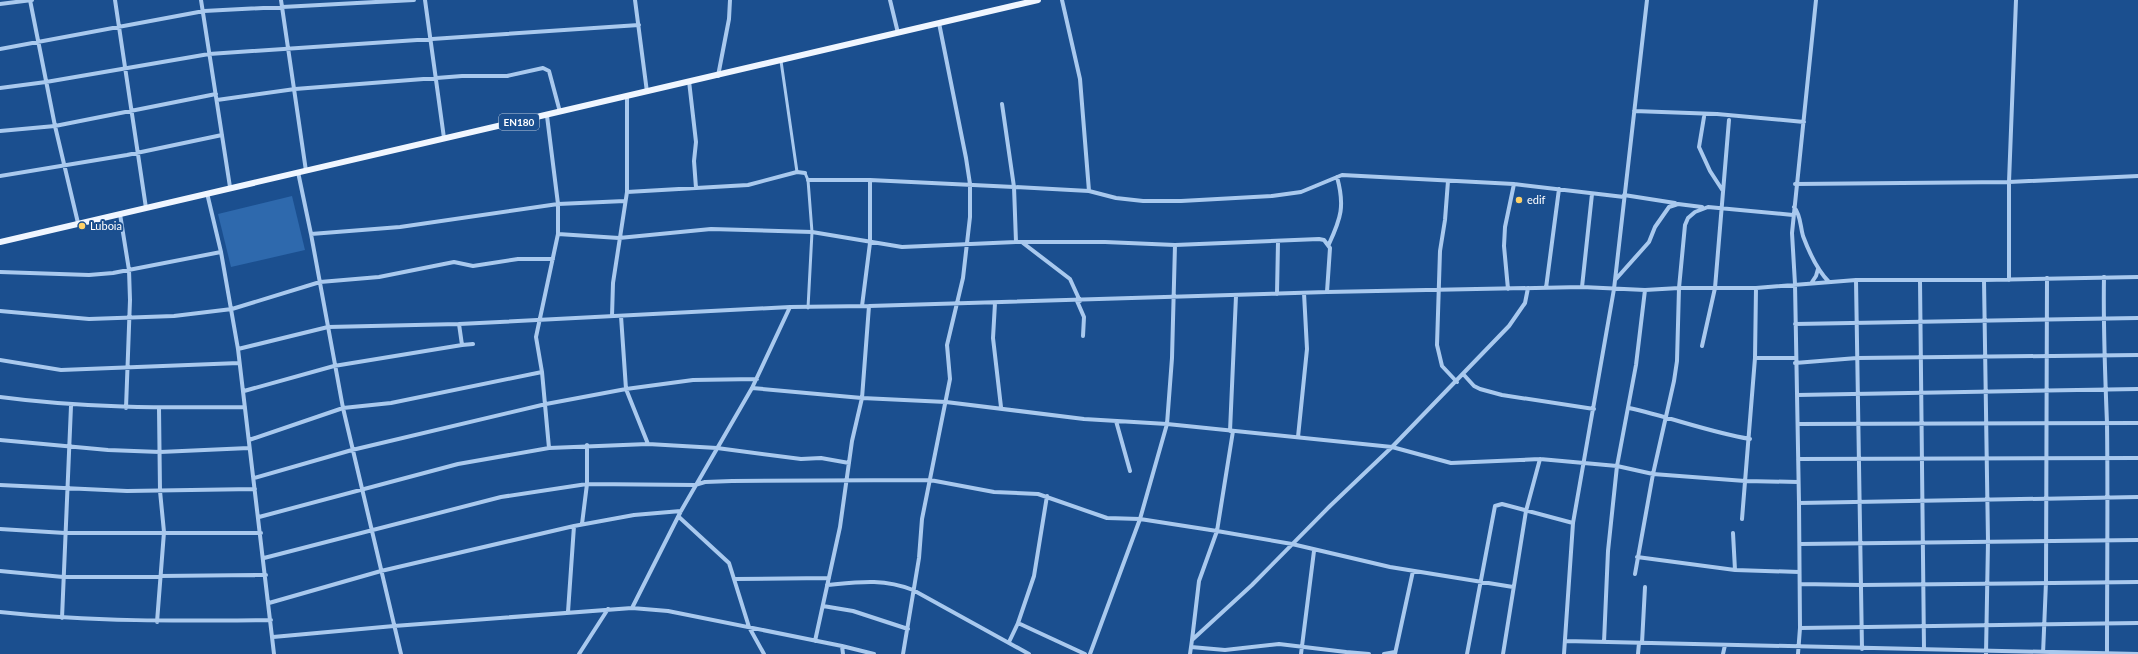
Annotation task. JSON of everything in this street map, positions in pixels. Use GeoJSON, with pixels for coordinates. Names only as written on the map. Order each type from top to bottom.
{"type":"FeatureCollection","features":[{"type":"Feature","properties":{"kind":"main road","name":"EN180"},"geometry":{"type":"LineString","coordinates":[[0,242],[230,187],[560,113],[689,81],[718,76],[1038,0]]}},
{"type":"Feature","properties":{"kind":"street"},"geometry":{"type":"LineString","coordinates":[[0,4],[31,0],[37,43],[78,223]]}},
{"type":"Feature","properties":{"kind":"street"},"geometry":{"type":"LineString","coordinates":[[115,0],[146,208]]}},
{"type":"Feature","properties":{"kind":"street"},"geometry":{"type":"LineString","coordinates":[[201,0],[204,11],[209,54],[230,187]]}},
{"type":"Feature","properties":{"kind":"street"},"geometry":{"type":"LineString","coordinates":[[281,0],[306,171]]}},
{"type":"Feature","properties":{"kind":"street"},"geometry":{"type":"LineString","coordinates":[[0,49],[204,11],[414,0]]}},
{"type":"Feature","properties":{"kind":"street"},"geometry":{"type":"LineString","coordinates":[[425,0],[444,138]]}},
{"type":"Feature","properties":{"kind":"street"},"geometry":{"type":"LineString","coordinates":[[636,0],[647,92]]}},
{"type":"Feature","properties":{"kind":"street"},"geometry":{"type":"LineString","coordinates":[[718,76],[729,19],[730,0]]}},
{"type":"Feature","properties":{"kind":"street"},"geometry":{"type":"LineString","coordinates":[[890,0],[898,33]]}},
{"type":"Feature","properties":{"kind":"street"},"geometry":{"type":"LineString","coordinates":[[1062,0],[1080,79],[1089,191]]}},
{"type":"Feature","properties":{"kind":"street"},"geometry":{"type":"LineString","coordinates":[[1564,654],[1573,523],[1616,279],[1624,196],[1647,0]]}},
{"type":"Feature","properties":{"kind":"street"},"geometry":{"type":"LineString","coordinates":[[1798,654],[1800,648],[1800,544],[1798,424],[1795,363],[1795,284],[1792,233],[1816,0]]}},
{"type":"Feature","properties":{"kind":"street"},"geometry":{"type":"LineString","coordinates":[[2009,280],[2009,182],[2016,0]]}},
{"type":"Feature","properties":{"kind":"street"},"geometry":{"type":"LineString","coordinates":[[904,654],[919,558],[922,519],[950,379],[947,345],[958,303],[970,217],[970,184],[939,23]]}},
{"type":"Feature","properties":{"kind":"street"},"geometry":{"type":"LineString","coordinates":[[0,88],[125,70],[209,54],[289,50],[638,25]]}},
{"type":"Feature","properties":{"kind":"street"},"geometry":{"type":"LineString","coordinates":[[781,61],[797,172]]}},
{"type":"Feature","properties":{"kind":"street"},"geometry":{"type":"LineString","coordinates":[[217,100],[295,89],[436,78],[507,76],[544,68],[549,72],[560,113]]}},
{"type":"Feature","properties":{"kind":"street"},"geometry":{"type":"LineString","coordinates":[[689,81],[696,142],[694,161],[696,188]]}},
{"type":"Feature","properties":{"kind":"street"},"geometry":{"type":"LineString","coordinates":[[0,131],[55,126],[132,112],[216,94]]}},
{"type":"Feature","properties":{"kind":"street"},"geometry":{"type":"LineString","coordinates":[[612,316],[613,283],[627,192],[627,97]]}},
{"type":"Feature","properties":{"kind":"street"},"geometry":{"type":"LineString","coordinates":[[1002,104],[1014,187],[1016,242]]}},
{"type":"Feature","properties":{"kind":"street"},"geometry":{"type":"LineString","coordinates":[[1634,111],[1717,114],[1804,122]]}},
{"type":"Feature","properties":{"kind":"street"},"geometry":{"type":"LineString","coordinates":[[546,116],[558,204],[558,234],[536,337],[546,404],[549,448]]}},
{"type":"Feature","properties":{"kind":"street"},"geometry":{"type":"LineString","coordinates":[[1704,117],[1699,147],[1710,171],[1723,191]]}},
{"type":"Feature","properties":{"kind":"street"},"geometry":{"type":"LineString","coordinates":[[1702,346],[1715,288],[1720,244],[1729,120]]}},
{"type":"Feature","properties":{"kind":"street"},"geometry":{"type":"LineString","coordinates":[[0,176],[138,153],[222,135]]}},
{"type":"Feature","properties":{"kind":"street"},"geometry":{"type":"LineString","coordinates":[[298,172],[320,282],[334,366],[352,450],[401,654]]}},
{"type":"Feature","properties":{"kind":"street"},"geometry":{"type":"LineString","coordinates":[[627,192],[748,185],[797,172],[805,173],[808,180],[812,232],[808,308]]}},
{"type":"Feature","properties":{"kind":"street"},"geometry":{"type":"LineString","coordinates":[[808,180],[870,180],[1089,191],[1116,198],[1144,201],[1272,196],[1301,192],[1342,175],[1514,184],[1592,194],[1624,196],[1702,207],[1722,207],[1793,215]]}},
{"type":"Feature","properties":{"kind":"street"},"geometry":{"type":"LineString","coordinates":[[1796,184],[2009,182],[2138,176]]}},
{"type":"Feature","properties":{"kind":"street"},"geometry":{"type":"LineString","coordinates":[[1328,292],[1329,244],[1340,221],[1342,210],[1342,195],[1337,177]]}},
{"type":"Feature","properties":{"kind":"street"},"geometry":{"type":"LineString","coordinates":[[862,306],[870,243],[870,180]]}},
{"type":"Feature","properties":{"kind":"street"},"geometry":{"type":"LineString","coordinates":[[1448,181],[1445,220],[1440,251],[1437,345],[1442,366],[1457,382]]}},
{"type":"Feature","properties":{"kind":"street"},"geometry":{"type":"LineString","coordinates":[[1508,289],[1504,246],[1505,227],[1514,184]]}},
{"type":"Feature","properties":{"kind":"street"},"geometry":{"type":"LineString","coordinates":[[1546,288],[1559,189]]}},
{"type":"Feature","properties":{"kind":"street"},"geometry":{"type":"LineString","coordinates":[[207,193],[221,252],[238,349],[244,391],[249,448],[272,620],[274,654]]}},
{"type":"Feature","properties":{"kind":"street"},"geometry":{"type":"LineString","coordinates":[[1582,287],[1592,194]]}},
{"type":"Feature","properties":{"kind":"street"},"geometry":{"type":"LineString","coordinates":[[311,234],[400,227],[558,204],[625,201]]}},
{"type":"Feature","properties":{"kind":"street"},"geometry":{"type":"LineString","coordinates":[[1616,279],[1649,242],[1655,227],[1669,207],[1678,204]]}},
{"type":"Feature","properties":{"kind":"street"},"geometry":{"type":"LineString","coordinates":[[1635,574],[1653,474],[1667,417],[1677,361],[1679,288],[1685,225],[1688,218],[1702,207]]}},
{"type":"Feature","properties":{"kind":"street"},"geometry":{"type":"LineString","coordinates":[[1794,207],[1799,213],[1803,237],[1818,269],[1829,282]]}},
{"type":"Feature","properties":{"kind":"street"},"geometry":{"type":"LineString","coordinates":[[120,214],[129,270],[130,318],[126,408]]}},
{"type":"Feature","properties":{"kind":"street"},"geometry":{"type":"LineString","coordinates":[[558,234],[619,238],[711,229],[812,232],[870,243],[902,247],[1016,242],[1105,242],[1175,246],[1319,239],[1329,244]]}},
{"type":"Feature","properties":{"kind":"street"},"geometry":{"type":"LineString","coordinates":[[1277,294],[1278,242]]}},
{"type":"Feature","properties":{"kind":"street"},"geometry":{"type":"LineString","coordinates":[[1022,243],[1070,279],[1084,317],[1083,336]]}},
{"type":"Feature","properties":{"kind":"street"},"geometry":{"type":"LineString","coordinates":[[1090,654],[1140,519],[1167,424],[1172,358],[1175,246]]}},
{"type":"Feature","properties":{"kind":"street"},"geometry":{"type":"LineString","coordinates":[[0,272],[89,275],[129,270],[221,252]]}},
{"type":"Feature","properties":{"kind":"street"},"geometry":{"type":"LineString","coordinates":[[0,311],[89,319],[130,318],[232,309],[320,282],[379,277],[454,262],[473,266],[518,259],[553,259]]}},
{"type":"Feature","properties":{"kind":"street"},"geometry":{"type":"LineString","coordinates":[[1812,282],[1818,269]]}},
{"type":"Feature","properties":{"kind":"street"},"geometry":{"type":"LineString","coordinates":[[2104,277],[2103,355],[2107,424],[2106,458],[2108,540],[2107,653]]}},
{"type":"Feature","properties":{"kind":"street"},"geometry":{"type":"LineString","coordinates":[[238,349],[328,327],[459,324],[790,308],[1078,301],[1328,292],[1582,287],[1645,290],[1679,288],[1756,288],[1812,282],[1856,280],[2009,280],[2138,277]]}},
{"type":"Feature","properties":{"kind":"street"},"geometry":{"type":"LineString","coordinates":[[2043,653],[2046,582],[2047,278]]}},
{"type":"Feature","properties":{"kind":"street"},"geometry":{"type":"LineString","coordinates":[[1856,280],[1860,425],[1862,648]]}},
{"type":"Feature","properties":{"kind":"street"},"geometry":{"type":"LineString","coordinates":[[1920,280],[1920,391],[1922,425],[1921,459],[1924,649]]}},
{"type":"Feature","properties":{"kind":"street"},"geometry":{"type":"LineString","coordinates":[[1984,280],[1985,424],[1988,541],[1987,652]]}},
{"type":"Feature","properties":{"kind":"street"},"geometry":{"type":"LineString","coordinates":[[1192,640],[1252,585],[1464,375],[1519,315],[1528,288]]}},
{"type":"Feature","properties":{"kind":"street"},"geometry":{"type":"LineString","coordinates":[[1742,519],[1750,439],[1755,358],[1756,288]]}},
{"type":"Feature","properties":{"kind":"street"},"geometry":{"type":"LineString","coordinates":[[1604,642],[1608,552],[1617,466],[1629,408],[1645,290]]}},
{"type":"Feature","properties":{"kind":"street"},"geometry":{"type":"LineString","coordinates":[[1298,437],[1307,349],[1304,293]]}},
{"type":"Feature","properties":{"kind":"street"},"geometry":{"type":"LineString","coordinates":[[1190,654],[1198,581],[1217,530],[1231,431],[1236,296]]}},
{"type":"Feature","properties":{"kind":"street"},"geometry":{"type":"LineString","coordinates":[[995,303],[993,338],[1001,407]]}},
{"type":"Feature","properties":{"kind":"street"},"geometry":{"type":"LineString","coordinates":[[815,641],[829,578],[847,481],[849,462],[862,398],[869,306]]}},
{"type":"Feature","properties":{"kind":"street"},"geometry":{"type":"LineString","coordinates":[[632,608],[679,517],[681,510],[752,388],[790,308]]}},
{"type":"Feature","properties":{"kind":"street"},"geometry":{"type":"LineString","coordinates":[[621,316],[626,389],[648,444]]}},
{"type":"Feature","properties":{"kind":"street"},"geometry":{"type":"LineString","coordinates":[[1795,324],[1920,322],[1985,319],[2138,318]]}},
{"type":"Feature","properties":{"kind":"street"},"geometry":{"type":"LineString","coordinates":[[459,324],[462,345]]}},
{"type":"Feature","properties":{"kind":"street"},"geometry":{"type":"LineString","coordinates":[[244,391],[334,366],[472,344]]}},
{"type":"Feature","properties":{"kind":"street"},"geometry":{"type":"LineString","coordinates":[[1795,363],[1857,358],[2138,355]]}},
{"type":"Feature","properties":{"kind":"street"},"geometry":{"type":"LineString","coordinates":[[1755,358],[1795,358]]}},
{"type":"Feature","properties":{"kind":"street"},"geometry":{"type":"LineString","coordinates":[[0,360],[61,370],[239,363]]}},
{"type":"Feature","properties":{"kind":"street"},"geometry":{"type":"LineString","coordinates":[[249,440],[343,408],[391,403],[542,372]]}},
{"type":"Feature","properties":{"kind":"street"},"geometry":{"type":"LineString","coordinates":[[1464,375],[1474,386],[1480,389],[1594,409]]}},
{"type":"Feature","properties":{"kind":"street"},"geometry":{"type":"LineString","coordinates":[[254,478],[352,450],[546,404],[626,389],[693,380],[757,378]]}},
{"type":"Feature","properties":{"kind":"street"},"geometry":{"type":"LineString","coordinates":[[752,388],[862,398],[946,402],[1001,407],[1084,419],[1167,424],[1392,447],[1460,464],[1506,459],[1540,459],[1617,466],[1653,474],[1745,481],[1798,482]]}},
{"type":"Feature","properties":{"kind":"street"},"geometry":{"type":"LineString","coordinates":[[1797,395],[1920,391],[1985,392],[2138,389]]}},
{"type":"Feature","properties":{"kind":"street"},"geometry":{"type":"LineString","coordinates":[[0,397],[71,406],[126,408],[245,407]]}},
{"type":"Feature","properties":{"kind":"street"},"geometry":{"type":"LineString","coordinates":[[62,618],[71,406]]}},
{"type":"Feature","properties":{"kind":"street"},"geometry":{"type":"LineString","coordinates":[[157,622],[164,532],[160,491],[159,408]]}},
{"type":"Feature","properties":{"kind":"street"},"geometry":{"type":"LineString","coordinates":[[1629,408],[1667,417],[1721,434],[1750,439]]}},
{"type":"Feature","properties":{"kind":"street"},"geometry":{"type":"LineString","coordinates":[[1116,421],[1130,471]]}},
{"type":"Feature","properties":{"kind":"street"},"geometry":{"type":"LineString","coordinates":[[1798,424],[1922,425],[2138,423]]}},
{"type":"Feature","properties":{"kind":"street"},"geometry":{"type":"LineString","coordinates":[[0,440],[160,452],[249,448]]}},
{"type":"Feature","properties":{"kind":"street"},"geometry":{"type":"LineString","coordinates":[[259,517],[362,488],[458,464],[549,448],[587,445],[648,444],[717,448],[801,459],[821,458],[849,462]]}},
{"type":"Feature","properties":{"kind":"street"},"geometry":{"type":"LineString","coordinates":[[582,524],[587,484],[587,445]]}},
{"type":"Feature","properties":{"kind":"street"},"geometry":{"type":"LineString","coordinates":[[1798,459],[2138,458]]}},
{"type":"Feature","properties":{"kind":"street"},"geometry":{"type":"LineString","coordinates":[[1503,654],[1526,511],[1540,459]]}},
{"type":"Feature","properties":{"kind":"street"},"geometry":{"type":"LineString","coordinates":[[264,558],[501,497],[587,484],[695,485],[705,482],[732,481],[930,480],[994,492],[1038,494],[1048,496],[1107,518],[1140,519],[1217,530],[1292,544],[1314,551],[1413,571],[1513,587]]}},
{"type":"Feature","properties":{"kind":"street"},"geometry":{"type":"LineString","coordinates":[[0,485],[160,491],[255,489]]}},
{"type":"Feature","properties":{"kind":"street"},"geometry":{"type":"LineString","coordinates":[[1009,642],[1018,623],[1034,576],[1048,496]]}},
{"type":"Feature","properties":{"kind":"street"},"geometry":{"type":"LineString","coordinates":[[1799,504],[1922,500],[2138,497]]}},
{"type":"Feature","properties":{"kind":"street"},"geometry":{"type":"LineString","coordinates":[[1467,654],[1493,509],[1502,504],[1573,523]]}},
{"type":"Feature","properties":{"kind":"street"},"geometry":{"type":"LineString","coordinates":[[269,603],[381,571],[582,524],[634,515],[681,510]]}},
{"type":"Feature","properties":{"kind":"street"},"geometry":{"type":"LineString","coordinates":[[679,517],[726,560],[735,579],[749,627],[764,654]]}},
{"type":"Feature","properties":{"kind":"street"},"geometry":{"type":"LineString","coordinates":[[568,612],[574,526]]}},
{"type":"Feature","properties":{"kind":"street"},"geometry":{"type":"LineString","coordinates":[[0,529],[65,533],[261,533]]}},
{"type":"Feature","properties":{"kind":"street"},"geometry":{"type":"LineString","coordinates":[[1733,533],[1734,570]]}},
{"type":"Feature","properties":{"kind":"street"},"geometry":{"type":"LineString","coordinates":[[1800,544],[2138,540]]}},
{"type":"Feature","properties":{"kind":"street"},"geometry":{"type":"LineString","coordinates":[[1301,654],[1314,551]]}},
{"type":"Feature","properties":{"kind":"street"},"geometry":{"type":"LineString","coordinates":[[1637,557],[1734,570],[1800,572]]}},
{"type":"Feature","properties":{"kind":"street"},"geometry":{"type":"LineString","coordinates":[[0,571],[63,577],[266,575]]}},
{"type":"Feature","properties":{"kind":"street"},"geometry":{"type":"LineString","coordinates":[[1384,654],[1395,653],[1413,571]]}},
{"type":"Feature","properties":{"kind":"street"},"geometry":{"type":"LineString","coordinates":[[735,579],[829,578]]}},
{"type":"Feature","properties":{"kind":"street"},"geometry":{"type":"LineString","coordinates":[[827,585],[886,581],[913,590],[1029,654]]}},
{"type":"Feature","properties":{"kind":"street"},"geometry":{"type":"LineString","coordinates":[[1800,584],[1861,585],[1988,582],[2138,582]]}},
{"type":"Feature","properties":{"kind":"street"},"geometry":{"type":"LineString","coordinates":[[1638,654],[1641,643],[1645,587]]}},
{"type":"Feature","properties":{"kind":"street"},"geometry":{"type":"LineString","coordinates":[[823,606],[853,611],[908,629]]}},
{"type":"Feature","properties":{"kind":"street"},"geometry":{"type":"LineString","coordinates":[[273,637],[394,626],[632,608],[668,611],[842,646],[874,654]]}},
{"type":"Feature","properties":{"kind":"street"},"geometry":{"type":"LineString","coordinates":[[579,654],[608,609]]}},
{"type":"Feature","properties":{"kind":"street"},"geometry":{"type":"LineString","coordinates":[[0,612],[62,618],[157,622],[272,620]]}},
{"type":"Feature","properties":{"kind":"street"},"geometry":{"type":"LineString","coordinates":[[1018,623],[1085,654]]}},
{"type":"Feature","properties":{"kind":"street"},"geometry":{"type":"LineString","coordinates":[[1800,628],[2138,623]]}},
{"type":"Feature","properties":{"kind":"street"},"geometry":{"type":"LineString","coordinates":[[1565,641],[1800,648],[1924,649],[1987,652],[2138,654]]}},
{"type":"Feature","properties":{"kind":"street"},"geometry":{"type":"LineString","coordinates":[[1191,647],[1225,650],[1267,644],[1346,653],[1369,654]]}},
{"type":"Feature","properties":{"kind":"street"},"geometry":{"type":"LineString","coordinates":[[1723,654],[1724,645]]}},
{"type":"Feature","properties":{"kind":"street"},"geometry":{"type":"LineString","coordinates":[[842,646],[843,654]]}},
{"type":"Feature","properties":{"kind":"shaded area"},"geometry":{"type":"Polygon","coordinates":[[[292,196],[305,250],[231,267],[218,214],[292,196]]]}},
{"type":"Feature","properties":{"kind":"place","name":"edif"},"geometry":{"type":"Point","coordinates":[1519,200]}},
{"type":"Feature","properties":{"kind":"place","name":"Luboia"},"geometry":{"type":"Point","coordinates":[82,226]}}]}
